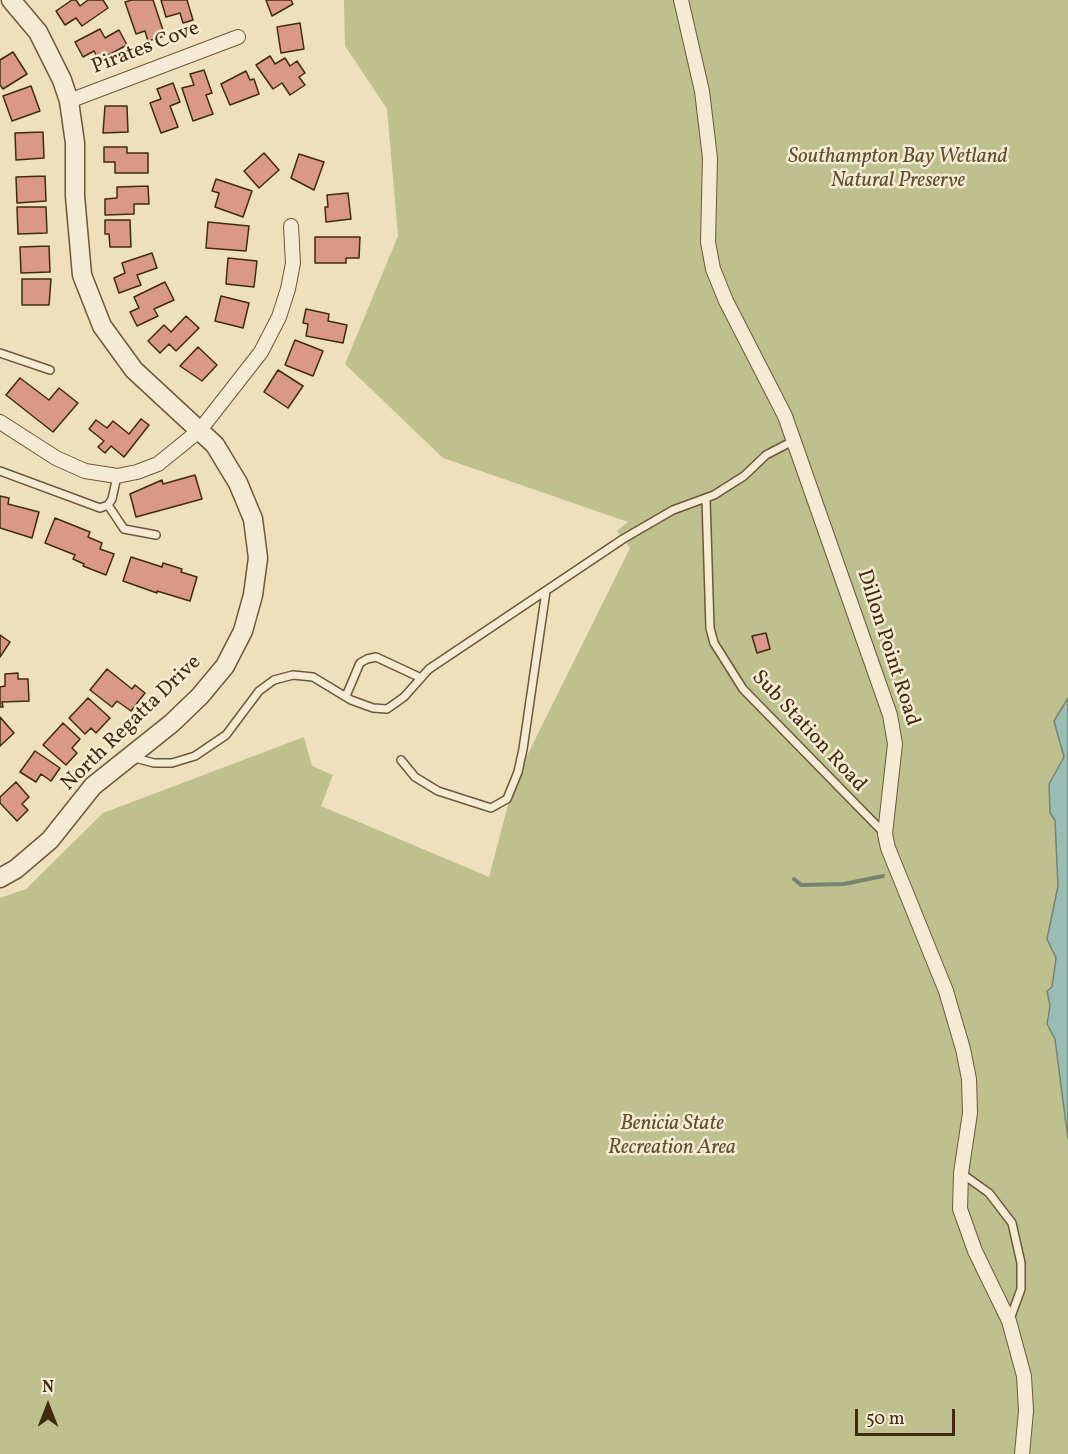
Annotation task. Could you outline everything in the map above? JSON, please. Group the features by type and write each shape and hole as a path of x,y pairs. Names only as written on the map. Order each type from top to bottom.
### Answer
{"street":[{"name":"North Regatta Drive","path":"0,878 32,856 68,819 93,786 179,716 200,696 225,666 243,632 253,595 258,558 253,519 238,483 215,445 134,370 102,326 82,275 75,196 75,143 69,101 62,80 38,32 10,0"},
{"name":"Dillon Point Road","path":"681,0 702,91 710,158 708,242 713,269 726,301 773,390 890,715 895,744 885,834 888,848 946,991 963,1050 969,1079 970,1104 961,1173 962,1219 1009,1321 1024,1376 1026,1411 1022,1454"},
{"name":"Pirates Cove","path":"69,101 237,37"},
{"path":"1,427 56,458 85,471 117,476 158,464 200,430 261,352 279,317 293,263 291,226"}],"lane":[{"path":"0,353 50,370"},
{"path":"129,756 154,763 172,762 195,756 226,735 259,691 273,680 293,675 313,677 345,696 373,708 387,709 404,697 419,677 546,591 673,510 706,499 744,476 766,455 793,441"},
{"path":"0,471 100,508 108,505 112,499 117,476"},
{"name":"Sub Station Road","path":"706,499 710,628 714,644 743,689 885,834"},
{"path":"108,505 124,529 156,535"},
{"path":"401,760 415,777 438,791 491,808 507,799 518,772 523,749 546,591"},
{"path":"345,696 360,663 367,658 376,657 419,677"},
{"path":"961,1173 989,1192 1012,1223 1021,1263 1021,1289 1009,1321"}],"green space":[{"name":"Benicia State Recreation Area","path":"344,0 1068,0 1068,698 1054,721 1064,757 1049,784 1050,813 1055,820 1058,886 1047,939 1056,958 1052,987 1047,991 1050,1006 1047,1018 1055,1039 1068,1139 1068,1454 0,1454 0,898 26,889 103,813 304,737 312,766 333,775 321,806 489,877 514,782 630,548 617,531 628,522 443,458 345,364 398,236 387,109 345,46"}],"water":[{"path":"1068,698 1068,1139 1055,1039 1047,1024 1050,1006 1047,991 1052,987 1056,958 1047,939 1058,886 1055,820 1050,813 1049,784 1064,757 1054,721"}],"building":[{"path":"72,0 76,0 80,6 88,0 103,0 108,8 82,26 76,18 65,25 56,11"},
{"path":"153,0 165,36 148,41 145,31 136,34 125,2"},
{"path":"161,0 187,0 193,20 183,23 180,13 166,17"},
{"path":"266,0 291,0 293,4 272,16"},
{"path":"300,23 304,49 281,53 277,27"},
{"path":"100,29 105,38 119,30 127,45 99,60 94,51 83,57 75,42"},
{"path":"13,52 27,74 3,89 0,85 0,60"},
{"path":"270,56 275,64 285,58 290,66 297,61 305,73 299,77 305,85 290,95 282,83 273,89 256,65"},
{"path":"204,70 212,93 206,95 213,114 193,121 182,88 194,85 190,74"},
{"path":"246,71 250,80 254,79 259,94 230,105 221,84"},
{"path":"173,83 180,102 170,106 178,127 161,133 150,103 161,99 157,89"},
{"path":"31,86 40,111 12,121 3,96"},
{"path":"105,106 127,106 128,132 103,133"},
{"path":"43,132 44,158 16,160 15,133"},
{"path":"104,147 127,147 127,153 148,153 148,173 115,173 115,162 104,162"},
{"path":"264,153 279,170 259,188 244,171"},
{"path":"299,154 324,162 314,190 291,178"},
{"path":"45,176 46,201 17,203 16,177"},
{"path":"216,179 252,191 243,217 215,207 219,193 212,191"},
{"path":"148,186 149,204 134,204 134,214 105,215 105,199 117,198 117,187"},
{"path":"348,193 351,219 326,222 327,195"},
{"path":"17,207 46,207 47,233 18,234"},
{"path":"105,220 130,220 131,247 110,247 109,234 105,234"},
{"path":"208,222 249,226 246,251 206,248"},
{"path":"315,237 360,237 359,258 346,258 346,263 315,263"},
{"path":"49,246 50,272 21,273 20,247"},
{"path":"152,253 157,268 137,275 141,285 119,293 114,278 125,273 122,263"},
{"path":"228,258 257,261 254,287 226,284"},
{"path":"22,279 51,279 49,305 22,305"},
{"path":"165,282 174,300 154,309 158,316 137,326 130,312 139,308 134,297"},
{"path":"221,296 249,303 243,328 215,321"},
{"path":"306,309 329,314 328,321 347,325 343,343 306,336 308,324 303,323"},
{"path":"186,316 199,328 176,351 169,344 160,353 148,341 164,325 171,332"},
{"path":"295,340 323,351 313,376 285,365"},
{"path":"198,347 217,365 202,381 180,366"},
{"path":"278,370 303,386 288,408 264,392"},
{"path":"20,378 49,400 59,388 78,403 53,432 6,395"},
{"path":"141,419 149,425 124,457 111,446 105,453 98,447 104,441 89,429 96,420 107,428 113,421 129,434"},
{"path":"195,475 202,499 136,517 130,494 162,480 163,484"},
{"path":"0,496 9,498 8,504 39,512 32,538 0,528"},
{"path":"55,518 90,532 88,537 102,543 100,549 114,554 106,575 83,566 84,564 73,559 75,555 45,543"},
{"path":"131,557 162,567 163,563 197,577 190,601 123,581"},
{"path":"766,633 770,649 757,653 752,636"},
{"path":"0,635 10,642 0,657"},
{"path":"107,669 132,689 135,685 145,693 131,711 117,701 112,707 90,690"},
{"path":"18,673 18,679 28,679 29,701 2,702 3,707 0,707 0,687 5,686 5,674"},
{"path":"88,698 110,718 96,733 91,728 85,734 69,718"},
{"path":"0,717 14,733 0,746"},
{"path":"63,723 80,739 72,748 77,753 66,765 43,745"},
{"path":"35,751 60,768 51,781 41,774 36,782 20,772"},
{"path":"16,782 29,797 22,804 28,810 17,821 0,803 0,797"}],"waterway":[{"path":"794,879 801,885 844,884 883,876"}],"park label":[{"name":"Southampton Bay Wetland Natural Preserve","path":"898,170"}]}
